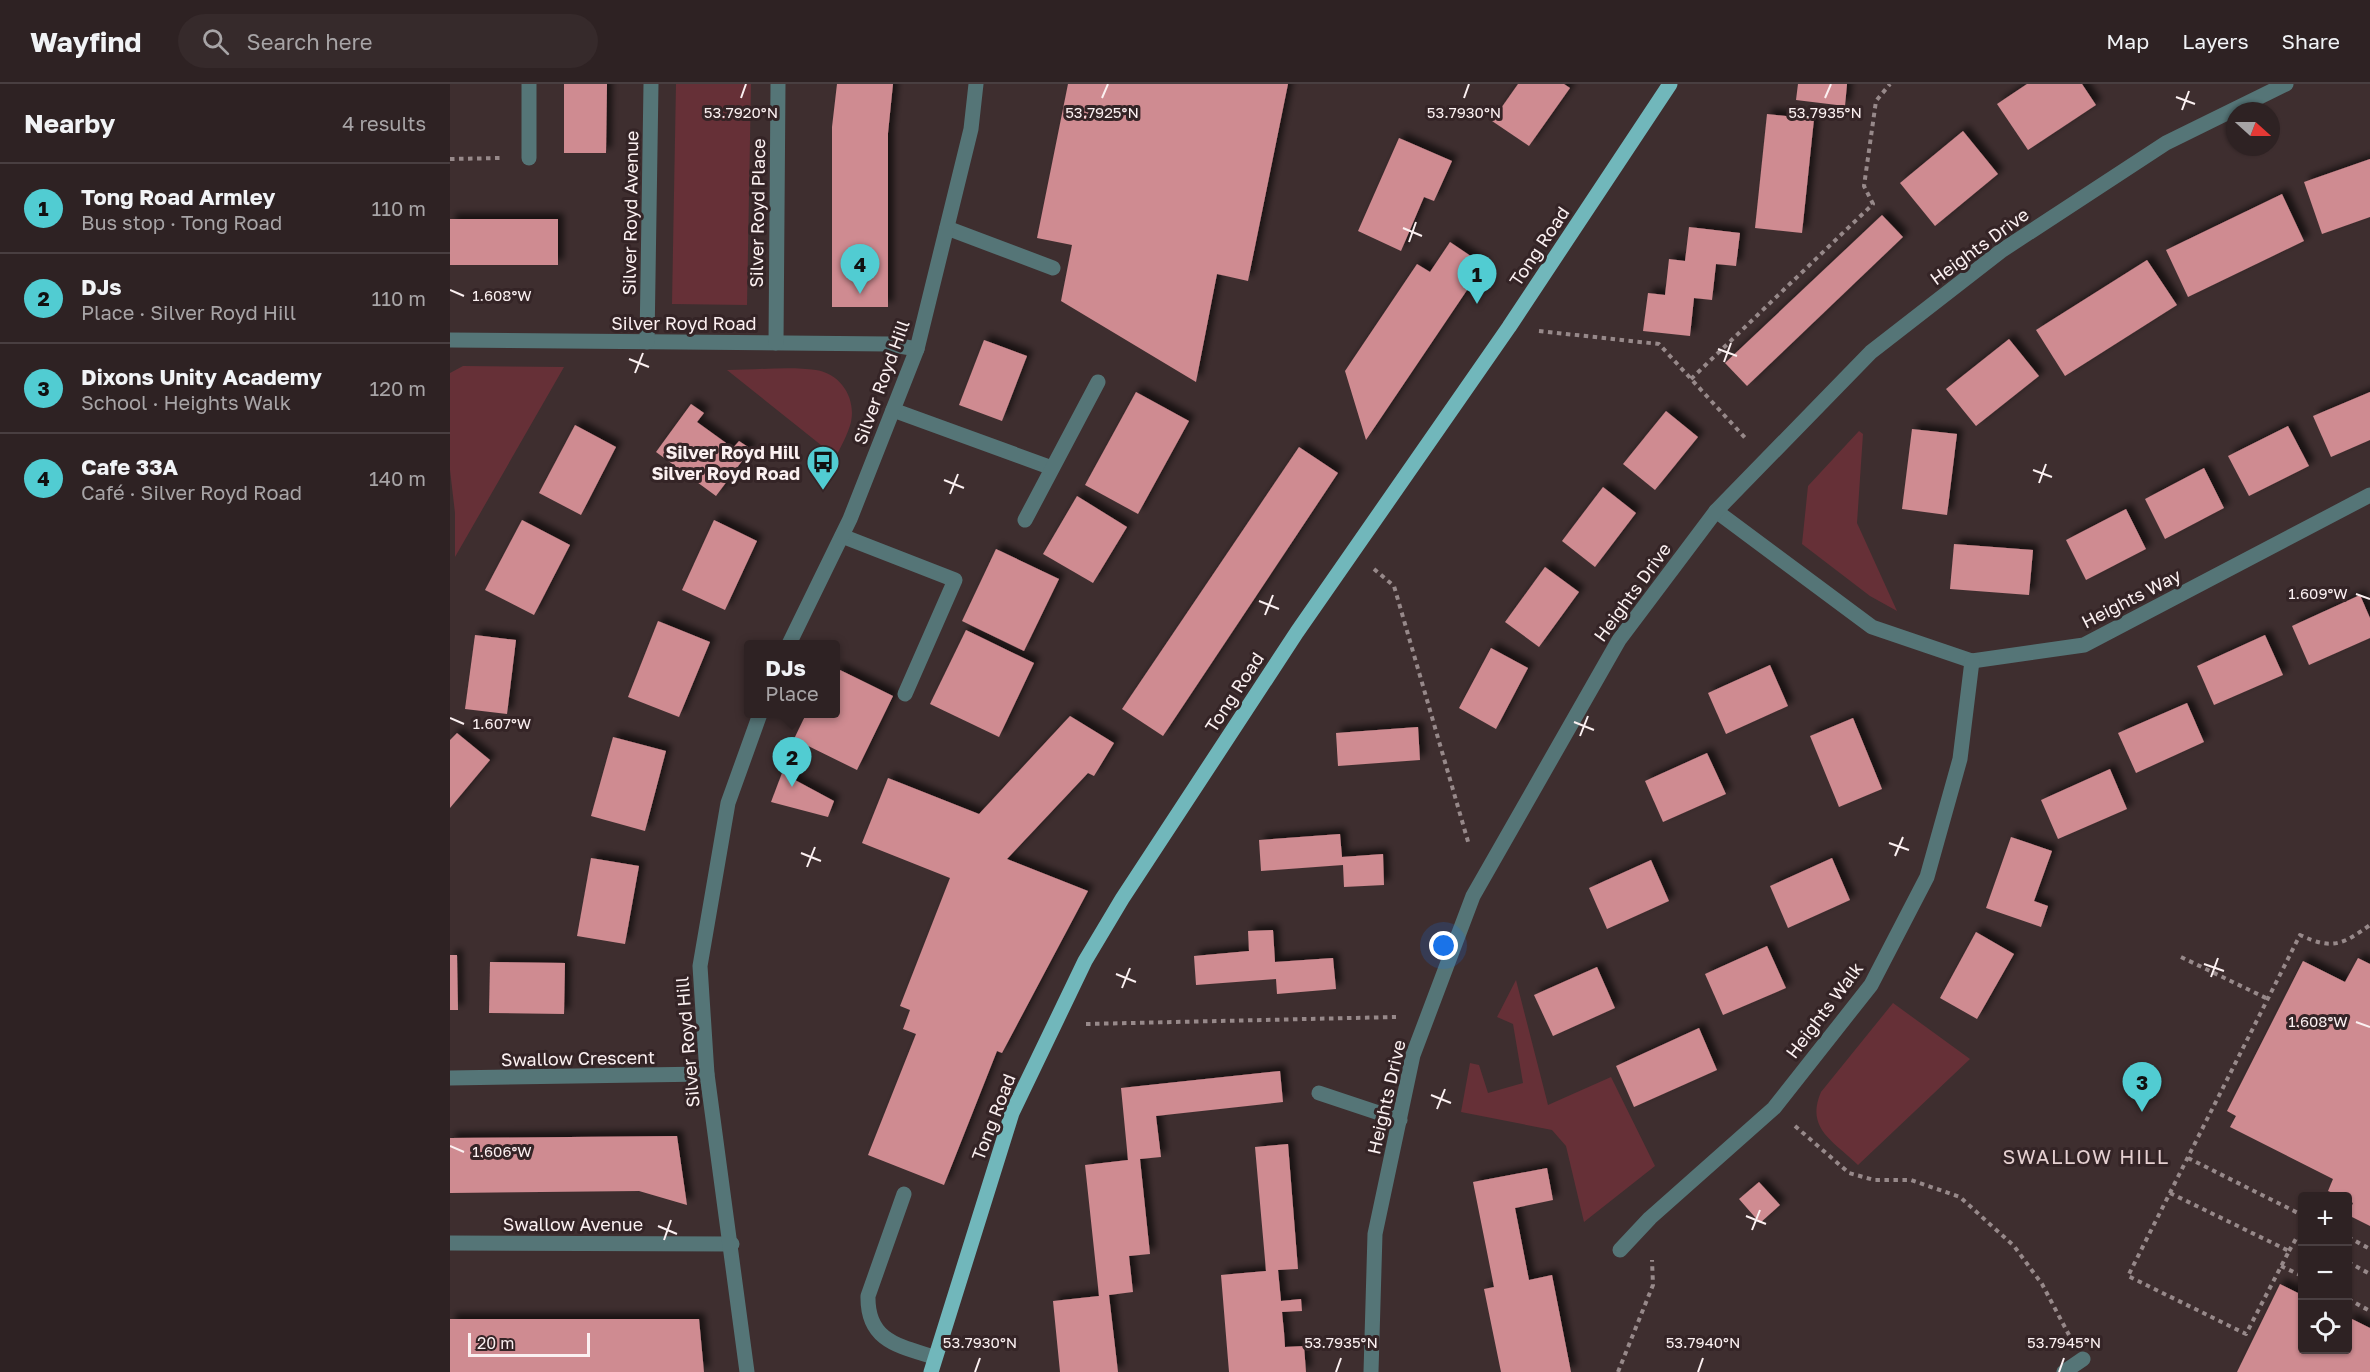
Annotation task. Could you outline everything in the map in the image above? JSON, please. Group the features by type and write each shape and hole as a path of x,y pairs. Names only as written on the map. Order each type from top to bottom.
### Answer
{"main road":[{"name":"Tong Road","path":"933,1364 1012,1113 1085,961 1122,899 1297,632 1509,327 1670,84"}],"street":[{"path":"529,84 529,158"},
{"name":"Silver Royd Avenue","path":"647,342 651,84"},
{"name":"Silver Royd Place","path":"776,343 778,84"},
{"name":"Silver Royd Hill","path":"791,640 842,536 917,349 971,129 976,84"},
{"name":"Heights Drive","path":"1371,1372 1376,1234 1413,1055 1480,884 1619,640 1716,511 1871,352 2001,251 2166,143 2286,84"},
{"path":"947,228 1053,268"},
{"name":"Silver Royd Road","path":"450,340 888,344 917,349"},
{"path":"1025,520 1098,382"},
{"path":"893,410 1052,468"},
{"name":"Heights Way","path":"1716,511 1872,627 1972,661 2085,645 2370,495"},
{"path":"842,536 955,580 905,694"},
{"name":"Heights Walk","path":"1620,1250 1650,1218 1774,1108 1871,985 1927,877 1960,759 1972,661"},
{"name":"Silver Royd Hill","path":"747,1372 732,1244 707,1074 700,966 728,803 759,718"},
{"name":"Swallow Crescent","path":"450,1078 707,1074"},
{"path":"1319,1093 1400,1120"},
{"path":"904,1194 868,1296 868,1308 877,1332 887,1340 933,1364"},
{"name":"Swallow Avenue","path":"450,1243 732,1244"},
{"path":"2064,1372 2083,1359"}],"path":[{"path":"1691,379 1873,204 1864,186 1875,100 1890,84"},
{"path":"450,159 529,158"},
{"path":"1509,327 1659,344 1766,460"},
{"path":"1353,551 1394,586 1480,884"},
{"path":"2298,1238 2246,1334 2128,1276 2300,935 2331,945 2348,941 2370,925"},
{"path":"2181,957 2268,999"},
{"path":"1054,1024 1427,1016"},
{"path":"1774,1108 1849,1173 1875,1180 1911,1180 1960,1197 2014,1246 2042,1284 2083,1359"},
{"path":"2188,1158 2298,1213"},
{"path":"2170,1193 2289,1251"},
{"path":"1618,1372 1653,1285 1650,1218"},
{"path":"2352,1239 2370,1249"},
{"path":"2352,1264 2370,1274"},
{"path":"2281,1266 2298,1274"},
{"path":"2350,1300 2370,1311"}],"shaded area":[{"path":"676,84 751,84 747,305 672,304"},
{"path":"463,366 564,367 455,557 455,513 450,470 450,373"},
{"path":"806,369 825,372 833,376 845,388 852,413 848,431 836,457 727,370"},
{"path":"1859,431 1863,434 1857,523 1897,611 1870,596 1802,544 1808,486"},
{"path":"1516,980 1548,1105 1611,1077 1655,1166 1584,1222 1566,1146 1552,1130 1461,1112 1470,1063 1479,1065 1488,1093 1523,1083 1513,1024 1497,1017"},
{"path":"1893,1003 1970,1059 1858,1165 1824,1133 1819,1125 1817,1105 1821,1092"}],"building":[{"path":"564,84 607,84 606,153 564,153"},
{"path":"837,84 893,84 888,133 888,307 832,307 832,127"},
{"path":"1068,84 1288,84 1248,281 1217,274 1196,382 1061,301 1072,245 1037,238"},
{"path":"1518,84 1564,84 1570,88 1529,146 1492,121"},
{"path":"1798,84 1847,84 1845,106 1796,100"},
{"path":"2027,84 2082,84 2096,105 2028,150 1997,104"},
{"path":"1767,114 1814,119 1802,233 1755,228"},
{"path":"1963,131 1998,174 1935,226 1900,183"},
{"path":"1399,138 1452,161 1434,201 1424,197 1401,251 1358,231"},
{"path":"2370,159 2370,217 2322,234 2304,182"},
{"path":"2282,194 2304,241 2188,297 2166,250"},
{"path":"1882,215 1903,237 1747,386 1725,363"},
{"path":"450,219 558,219 558,265 450,265"},
{"path":"1689,227 1740,233 1736,266 1716,264 1712,300 1694,298 1690,336 1643,331 1648,293 1665,295 1669,259 1685,261"},
{"path":"1450,242 1484,265 1366,440 1345,371 1417,264 1430,272"},
{"path":"2147,260 2177,305 2065,376 2036,330"},
{"path":"2009,339 2039,376 1976,426 1946,389"},
{"path":"984,340 1027,356 1002,421 959,405"},
{"path":"1136,392 1189,421 1138,514 1085,485"},
{"path":"2370,392 2370,440 2331,457 2313,416"},
{"path":"691,404 704,413 697,422 733,448 739,441 751,449 716,496 656,452"},
{"path":"1666,411 1698,437 1655,490 1623,464"},
{"path":"575,425 616,447 581,515 539,493"},
{"path":"2288,426 2309,466 2249,496 2228,456"},
{"path":"1912,429 1957,434 1947,515 1902,509"},
{"path":"1299,447 1338,473 1163,736 1122,709"},
{"path":"2204,468 2224,508 2165,539 2145,499"},
{"path":"1603,487 1636,513 1595,567 1562,541"},
{"path":"1077,496 1127,527 1093,583 1043,554"},
{"path":"2126,509 2146,549 2086,580 2066,540"},
{"path":"522,520 570,545 534,615 485,590"},
{"path":"714,520 757,541 725,610 682,590"},
{"path":"1954,544 2033,550 2029,595 1950,589"},
{"path":"996,549 1059,579 1024,651 962,621"},
{"path":"1545,567 1579,592 1539,647 1505,622"},
{"path":"2360,595 2370,618 2370,638 2309,665 2292,626"},
{"path":"658,621 710,642 679,717 628,697"},
{"path":"966,630 1034,663 999,737 930,704"},
{"path":"475,635 516,640 507,714 465,709"},
{"path":"2265,635 2283,675 2214,705 2197,666"},
{"path":"1491,648 1528,668 1496,729 1459,708"},
{"path":"1770,665 1788,706 1726,734 1708,693"},
{"path":"840,670 893,696 857,770 794,739 804,718 840,718"},
{"path":"2187,703 2204,742 2136,773 2118,733"},
{"path":"1070,716 1114,743 1094,776 1088,773 1007,859 1088,891 1002,1053 997,1051 944,1185 868,1155 916,1034 903,1029 910,1010 900,1006 950,878 862,843 888,778 979,814"},
{"path":"1853,718 1882,789 1839,807 1810,736"},
{"path":"1418,727 1420,760 1338,766 1336,733"},
{"path":"457,733 490,760 450,808 450,740"},
{"path":"613,737 666,751 645,831 591,816"},
{"path":"1707,753 1726,794 1663,822 1645,781"},
{"path":"2110,769 2127,809 2058,839 2041,800"},
{"path":"782,773 834,801 828,817 771,802"},
{"path":"1340,834 1342,857 1383,854 1384,885 1344,887 1343,865 1261,871 1259,840"},
{"path":"2011,837 2052,851 2034,901 2048,906 2041,927 1986,908"},
{"path":"591,858 639,866 625,944 577,936"},
{"path":"1832,858 1850,900 1788,928 1770,886"},
{"path":"1651,860 1669,901 1607,929 1589,888"},
{"path":"1273,930 1275,962 1333,958 1336,989 1277,994 1276,979 1196,985 1194,956 1249,951 1248,931"},
{"path":"1976,932 2014,954 1977,1019 1940,998"},
{"path":"1767,946 1786,988 1723,1015 1705,974"},
{"path":"450,955 457,955 458,1010 450,1010"},
{"path":"2358,958 2370,964 2370,1226 2352,1217 2352,1192 2328,1191 2333,1179 2230,1127 2236,1116 2227,1111 2303,961 2345,982"},
{"path":"490,962 565,963 564,1014 489,1013"},
{"path":"1597,967 1615,1008 1553,1036 1534,995"},
{"path":"1699,1028 1717,1070 1634,1107 1616,1066"},
{"path":"1280,1071 1283,1102 1156,1116 1161,1157 1140,1159 1150,1254 1129,1256 1133,1292 1109,1295 1118,1372 1060,1372 1053,1301 1099,1296 1085,1165 1128,1160 1121,1088"},
{"path":"677,1136 687,1205 639,1191 450,1193 450,1138"},
{"path":"1288,1144 1298,1269 1278,1270 1281,1301 1301,1299 1302,1311 1282,1312 1285,1347 1304,1346 1306,1372 1229,1372 1221,1275 1266,1271 1255,1147"},
{"path":"1547,1168 1553,1200 1515,1208 1529,1280 1552,1275 1571,1372 1501,1372 1484,1289 1494,1287 1473,1182"},
{"path":"1759,1182 1780,1205 1760,1223 1739,1199"},
{"path":"2280,1284 2298,1293 2298,1354 2352,1354 2352,1319 2370,1328 2370,1372 2237,1372"},
{"path":"450,1319 699,1319 704,1372 450,1372"}],"place":[{"name":"Cafe 33A","path":"860,294"},
{"name":"Tong Road Armley","path":"1477,304"},
{"name":"Silver Royd Hill Silver Royd Road","path":"823,491"},
{"name":"DJs","path":"792,787"},
{"name":"Dixons Unity Academy","path":"2142,1112"}],"district":[{"name":"SWALLOW HILL","path":"2086,1156"}]}
